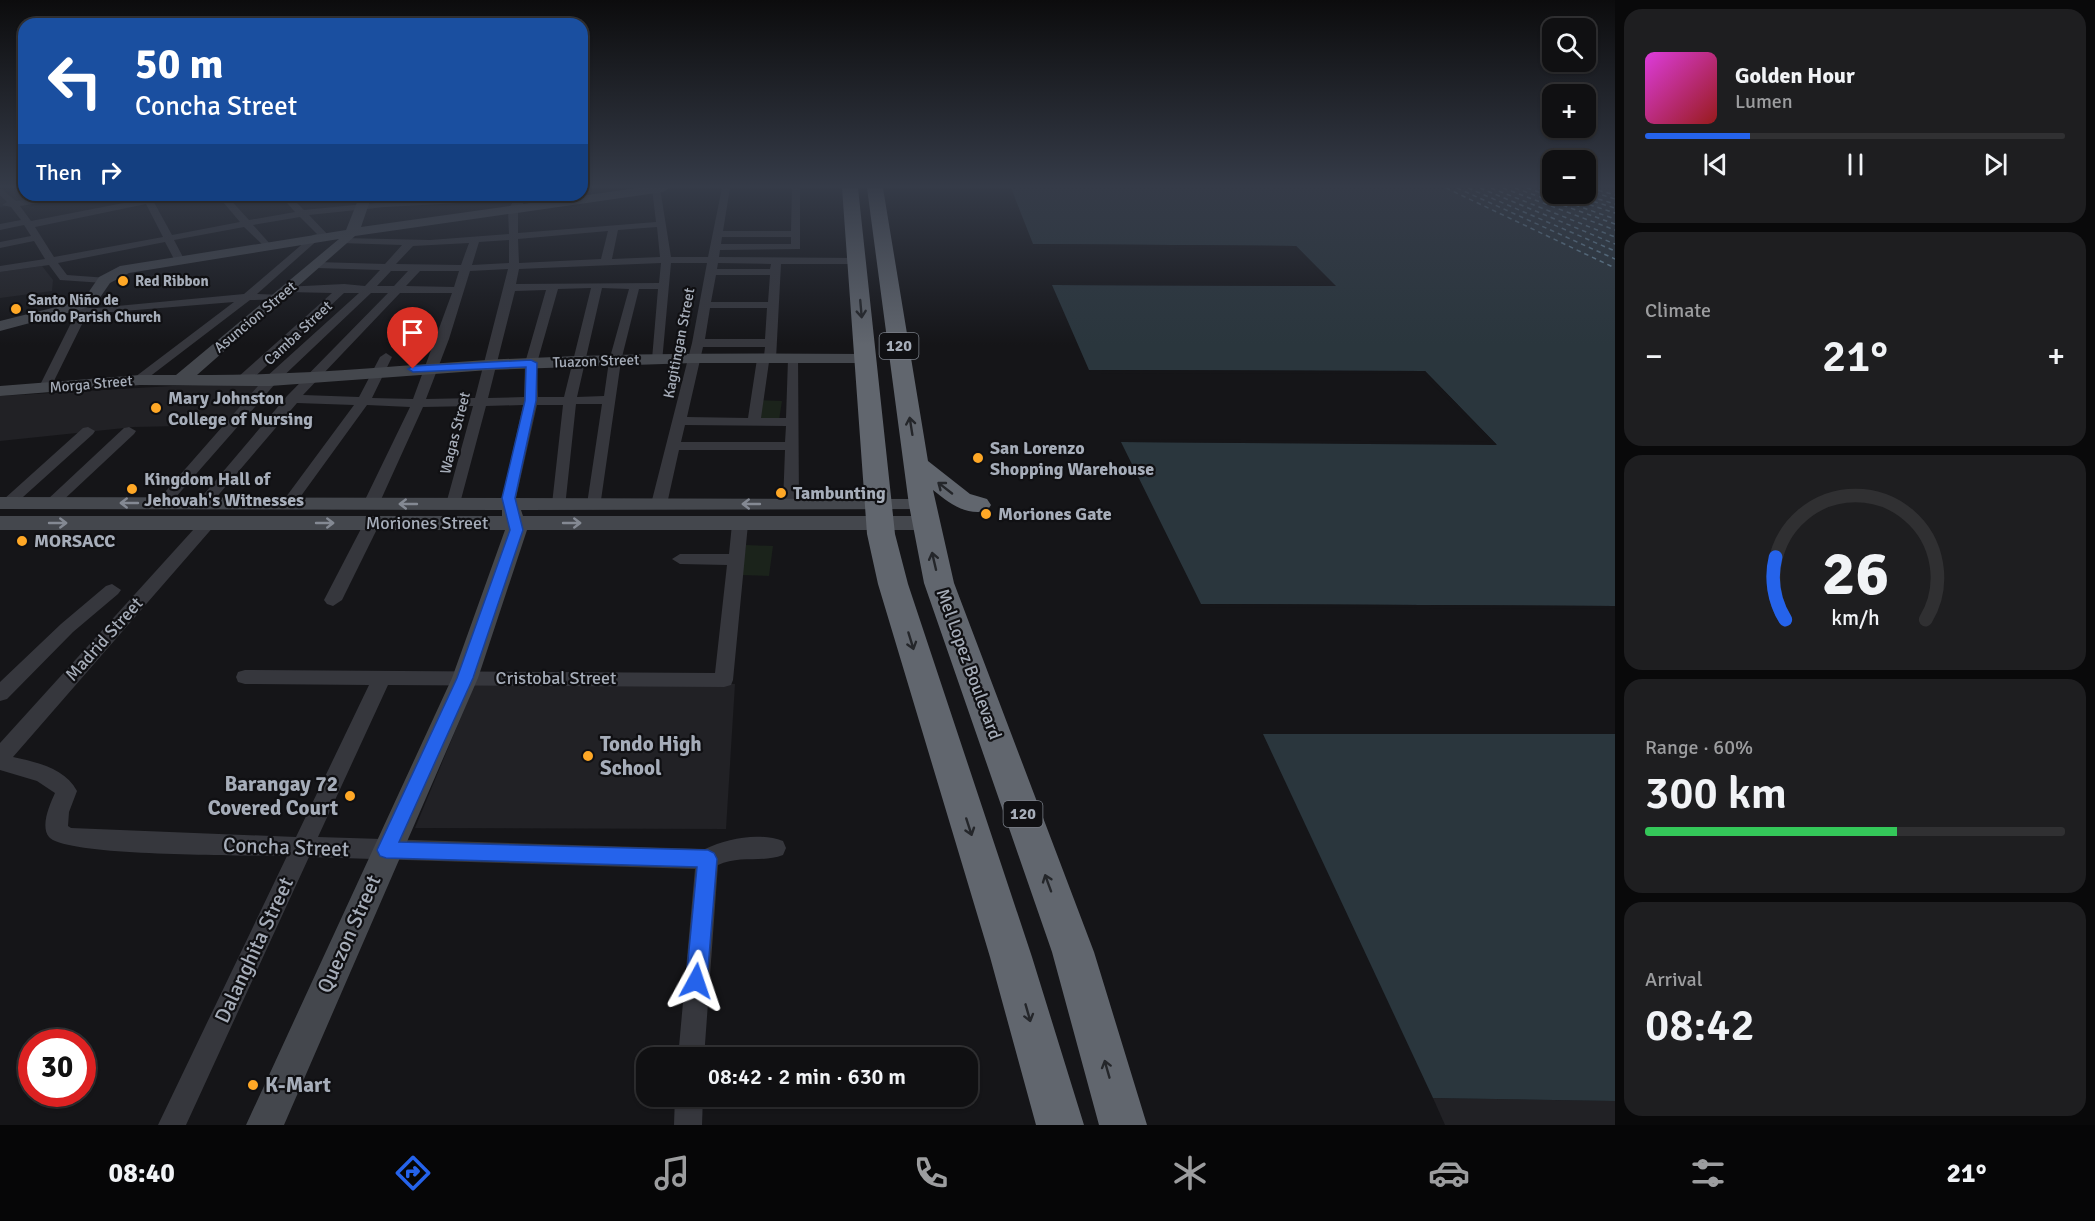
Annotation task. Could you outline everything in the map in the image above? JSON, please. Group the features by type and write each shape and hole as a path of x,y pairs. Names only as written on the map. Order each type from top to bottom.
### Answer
{"highway":[{"name":"120","path":"855,240 878,514 893,584 1011,957 1060,1125"},
{"name":"Mel Lopez Boulevard","path":"883,240 923,514 939,583 1073,952 1123,1125"},
{"path":"916,465 961,500 978,505"}],"street":[{"path":"0,245 23,240"},
{"path":"38,240 51,262 68,279 104,280"},
{"path":"0,269 51,262 163,240"},
{"path":"172,240 179,259"},
{"path":"262,240 266,245"},
{"path":"45,387 75,310 89,301 104,280 125,269 293,240"},
{"path":"140,380 248,297 315,240"},
{"name":"Asuncion Street","path":"182,379 343,240"},
{"path":"388,240 410,243 451,240"},
{"path":"333,600 418,403 467,268 475,240"},
{"name":"Wagas Street","path":"454,504 510,288 514,265 514,240"},
{"path":"606,262 611,240"},
{"path":"658,359 666,261 664,240"},
{"name":"Kagitingan Street","path":"660,504 696,351 716,240"},
{"path":"796,240 796,261"},
{"name":"Camba Street","path":"163,503 270,381 367,291 410,243"},
{"path":"715,247 796,247"},
{"path":"317,265 467,268 712,260 776,266 796,261 857,266"},
{"path":"710,272 776,266 857,266"},
{"path":"754,422 775,305 776,266"},
{"path":"243,380 363,267"},
{"name":"Madrid Street","path":"0,757 206,513 292,399 397,291 416,268"},
{"path":"510,288 597,285 664,286"},
{"path":"560,504 570,400 597,285"},
{"path":"595,504 615,361 635,285"},
{"path":"511,514 531,401 531,363 553,286"},
{"path":"2,328 75,310 283,293 341,290 459,290"},
{"path":"703,305 775,305"},
{"name":"Tuazon Street","path":"182,379 270,381 312,377 383,364 430,368 615,361 658,359 696,351 768,353 794,359 866,359"},
{"path":"791,504 794,359"},
{"path":"288,504 363,402 383,364"},
{"name":"Morga Street","path":"0,391 182,379"},
{"path":"292,399 418,403 609,400"},
{"path":"679,421 792,422"},
{"path":"4,503 88,430"},
{"path":"52,503 129,431"},
{"path":"674,446 792,446"},
{"name":"Moriones Street","path":"4,503 163,503 206,513 288,504 372,513 454,504 511,514 560,504 791,504 878,514"},
{"name":"Moriones Street","path":"0,523 206,513 372,513 511,514 740,524 878,514 923,514"},
{"name":"Quezon Street","path":"265,1125 386,850 465,678 516,530 511,514"},
{"path":"680,559 736,560 740,524"},
{"name":"Cristobal Street","path":"245,677 724,680 736,560"},
{"path":"0,694 67,628 112,590"},
{"name":"Dalanghita Street","path":"172,1125 382,678"},
{"name":"Concha Street","path":"0,762 42,774 59,783 66,791 56,823 57,831 61,835 110,841 708,859 728,849 775,848"},
{"path":"692,1047 708,859"},
{"path":"688,1125 689,1107"}],"shaded area":[{"path":"1032,240 1615,240 1615,606 1201,604 1121,442 1496,444 1425,371 1089,370 1052,285 1335,286 1296,246 1033,244"},
{"path":"42,266 53,280 52,291 0,298 0,272"},
{"name":"Mary Johnston College of Nursing","path":"267,384 227,425 134,427 0,441 0,396 172,386"},
{"path":"759,400 782,401 779,420 756,419"},
{"path":"746,545 773,546 769,576 741,575"},
{"name":"Tondo High School","path":"475,683 735,684 726,829 415,828"},
{"path":"1263,734 1615,734 1615,1101 1433,1098"},
{"path":"1433,1098 1615,1101 1615,1125 1445,1125"}],"pier":[{"path":"1033,244 1296,246 1336,286 1052,285 1051,282 1328,283 1295,249 1034,247"},
{"path":"1089,370 1425,371 1497,445 1121,442 1120,439 1490,442 1423,374 1091,373"},
{"path":"1201,604 1615,606 1615,609 1202,607"},
{"path":"1262,731 1615,731 1615,734 1263,734"}],"ferry route":[{"path":"1557,240 1615,268"},
{"path":"1574,240 1615,259"},
{"path":"1590,240 1615,251"},
{"path":"1607,240 1615,244"}],"place":[{"name":"Red Ribbon","path":"123,281"},
{"name":"Santo Niño de Tondo Parish Church","path":"16,309"},
{"name":"Mary Johnston College of Nursing","path":"156,408"},
{"name":"San Lorenzo Shopping Warehouse","path":"978,458"},
{"name":"Kingdom Hall of Jehovah's Witnesses","path":"132,489"},
{"name":"Tambunting","path":"781,493"},
{"name":"Moriones Gate","path":"986,514"},
{"name":"MORSACC","path":"22,541"},
{"name":"Tondo High School","path":"588,756"},
{"name":"Barangay 72 Covered Court","path":"350,796"},
{"name":"K-Mart","path":"253,1085"}],"route":[{"path":"413,369 531,363 531,401 508,498 516,530 465,678 386,850 635,855 708,859 696,981"}]}
